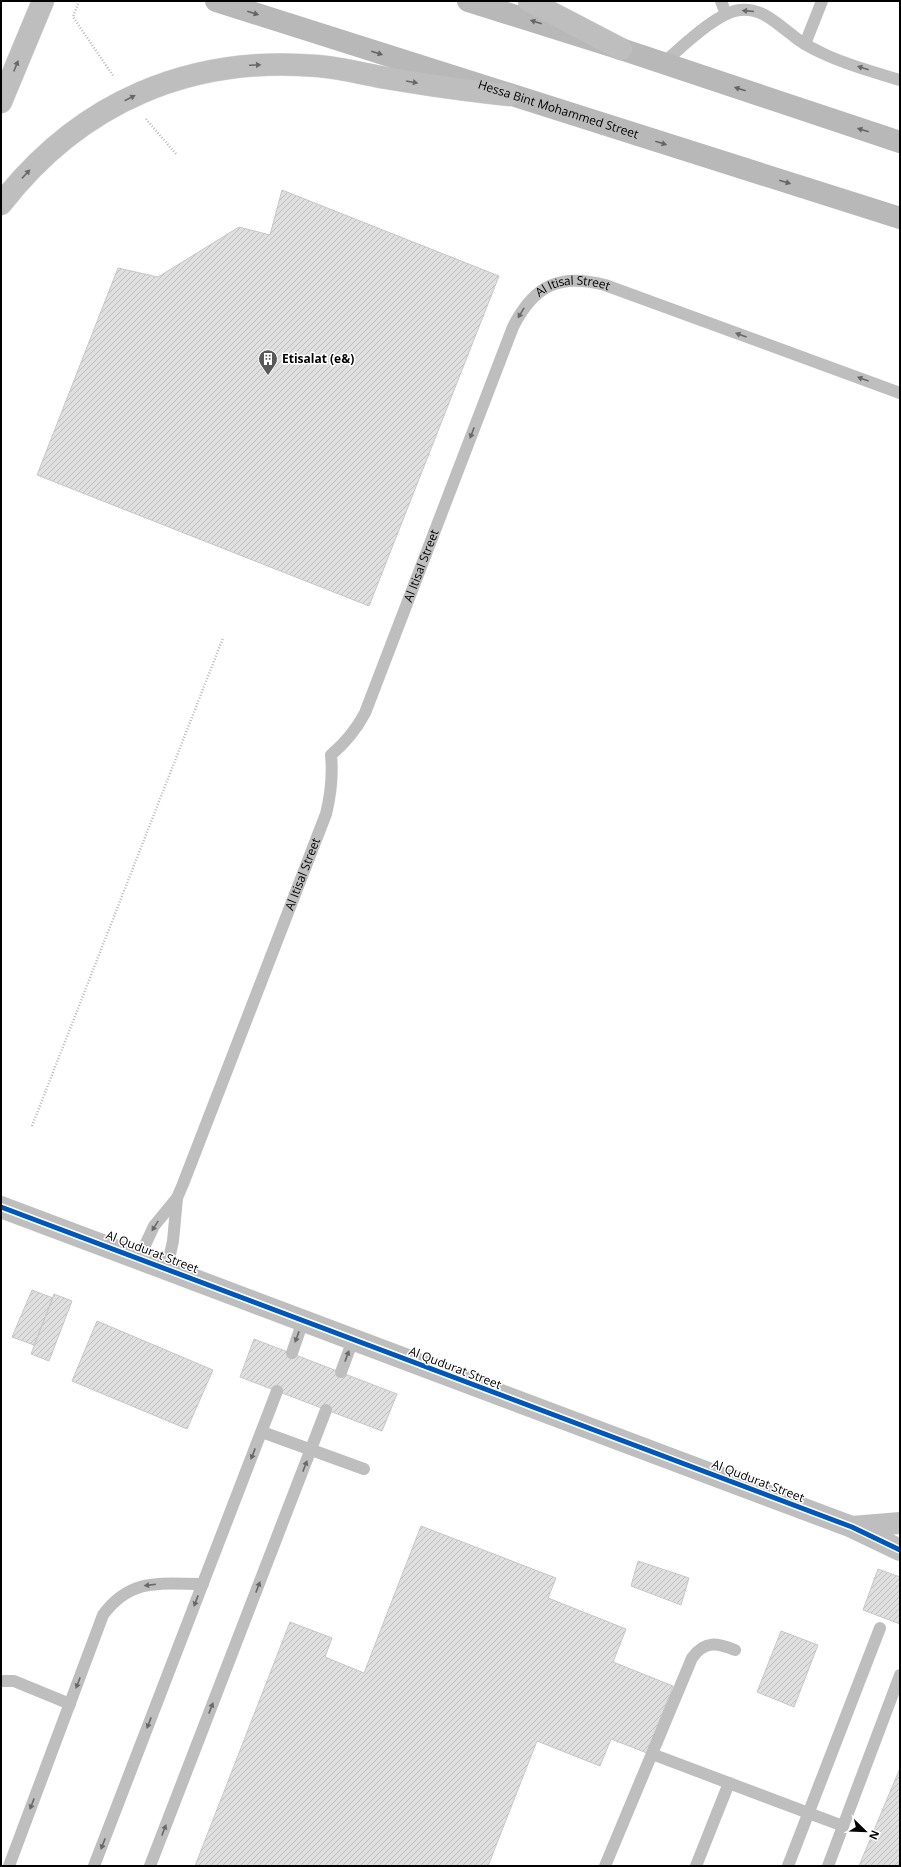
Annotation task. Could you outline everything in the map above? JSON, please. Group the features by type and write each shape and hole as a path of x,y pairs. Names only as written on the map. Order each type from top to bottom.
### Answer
{"main road":[{"name":"Hessa Bint Mohammed Street","path":"216,1 900,218"},
{"path":"468,1 621,49 900,142"}],"street":[{"path":"1,102 43,1"},
{"path":"528,1 621,49"},
{"path":"1,204 27,173 52,148 109,108 175,80 210,70 247,65 283,64 320,66 458,90 509,95"},
{"name":"Al Qudurat Street","path":"1,1207 167,1268 353,1340 852,1527 900,1550"},
{"name":"Al Qudurat Street","path":"852,1527 900,1523"}],"lane":[{"path":"721,1 726,14"},
{"path":"805,44 822,1"},
{"path":"663,63 714,21 726,14 739,10 765,14 805,44 841,62 900,80"},
{"name":"Al Itisal Street","path":"167,1268 173,1241 177,1198 326,814 332,792 333,774 331,756 353,733 365,713 513,327 522,310 534,296 550,286 568,280 586,280 605,285 900,393"},
{"name":"Al Itisal Street","path":"139,1258 154,1226 177,1198"},
{"path":"292,1353 303,1321"},
{"path":"341,1372 353,1340"},
{"path":"94,1866 277,1392"},
{"path":"150,1866 326,1410"},
{"path":"262,1432 364,1469"},
{"path":"9,1866 103,1615 112,1603 124,1593 138,1587 153,1584 203,1584"},
{"path":"788,1866 880,1628"},
{"path":"604,1866 692,1658 704,1647 712,1644 720,1644 735,1650"},
{"path":"828,1866 900,1676"},
{"path":"1,1681 14,1681 70,1704"},
{"path":"652,1754 843,1826"},
{"path":"696,1866 729,1784"}],"path":[{"path":"79,1 73,17 129,99 176,154"},
{"path":"32,1126 224,638"}],"building":[{"name":"Etisalat (e&)","path":"282,190 499,276 369,606 37,475 118,268 158,277 239,227 270,235"},
{"path":"32,1290 53,1298 34,1345 12,1337"},
{"path":"54,1294 72,1301 49,1361 31,1354"},
{"path":"97,1321 213,1370 187,1429 72,1381"},
{"path":"254,1339 397,1394 382,1431 240,1377"},
{"path":"421,1526 556,1578 548,1598 626,1629 613,1662 673,1686 647,1753 611,1739 600,1766 537,1741 488,1866 195,1866 290,1622 332,1638 325,1657 364,1673"},
{"path":"638,1561 689,1578 681,1605 631,1586"},
{"path":"878,1569 900,1577 900,1624 863,1610"},
{"path":"781,1631 818,1645 794,1707 757,1692"},
{"path":"900,1768 900,1861 898,1866 859,1866"}],"cycle path":[{"path":"1,1207 852,1527 900,1550"}],"place":[{"name":"Etisalat (e&)","path":"268,376"}]}
